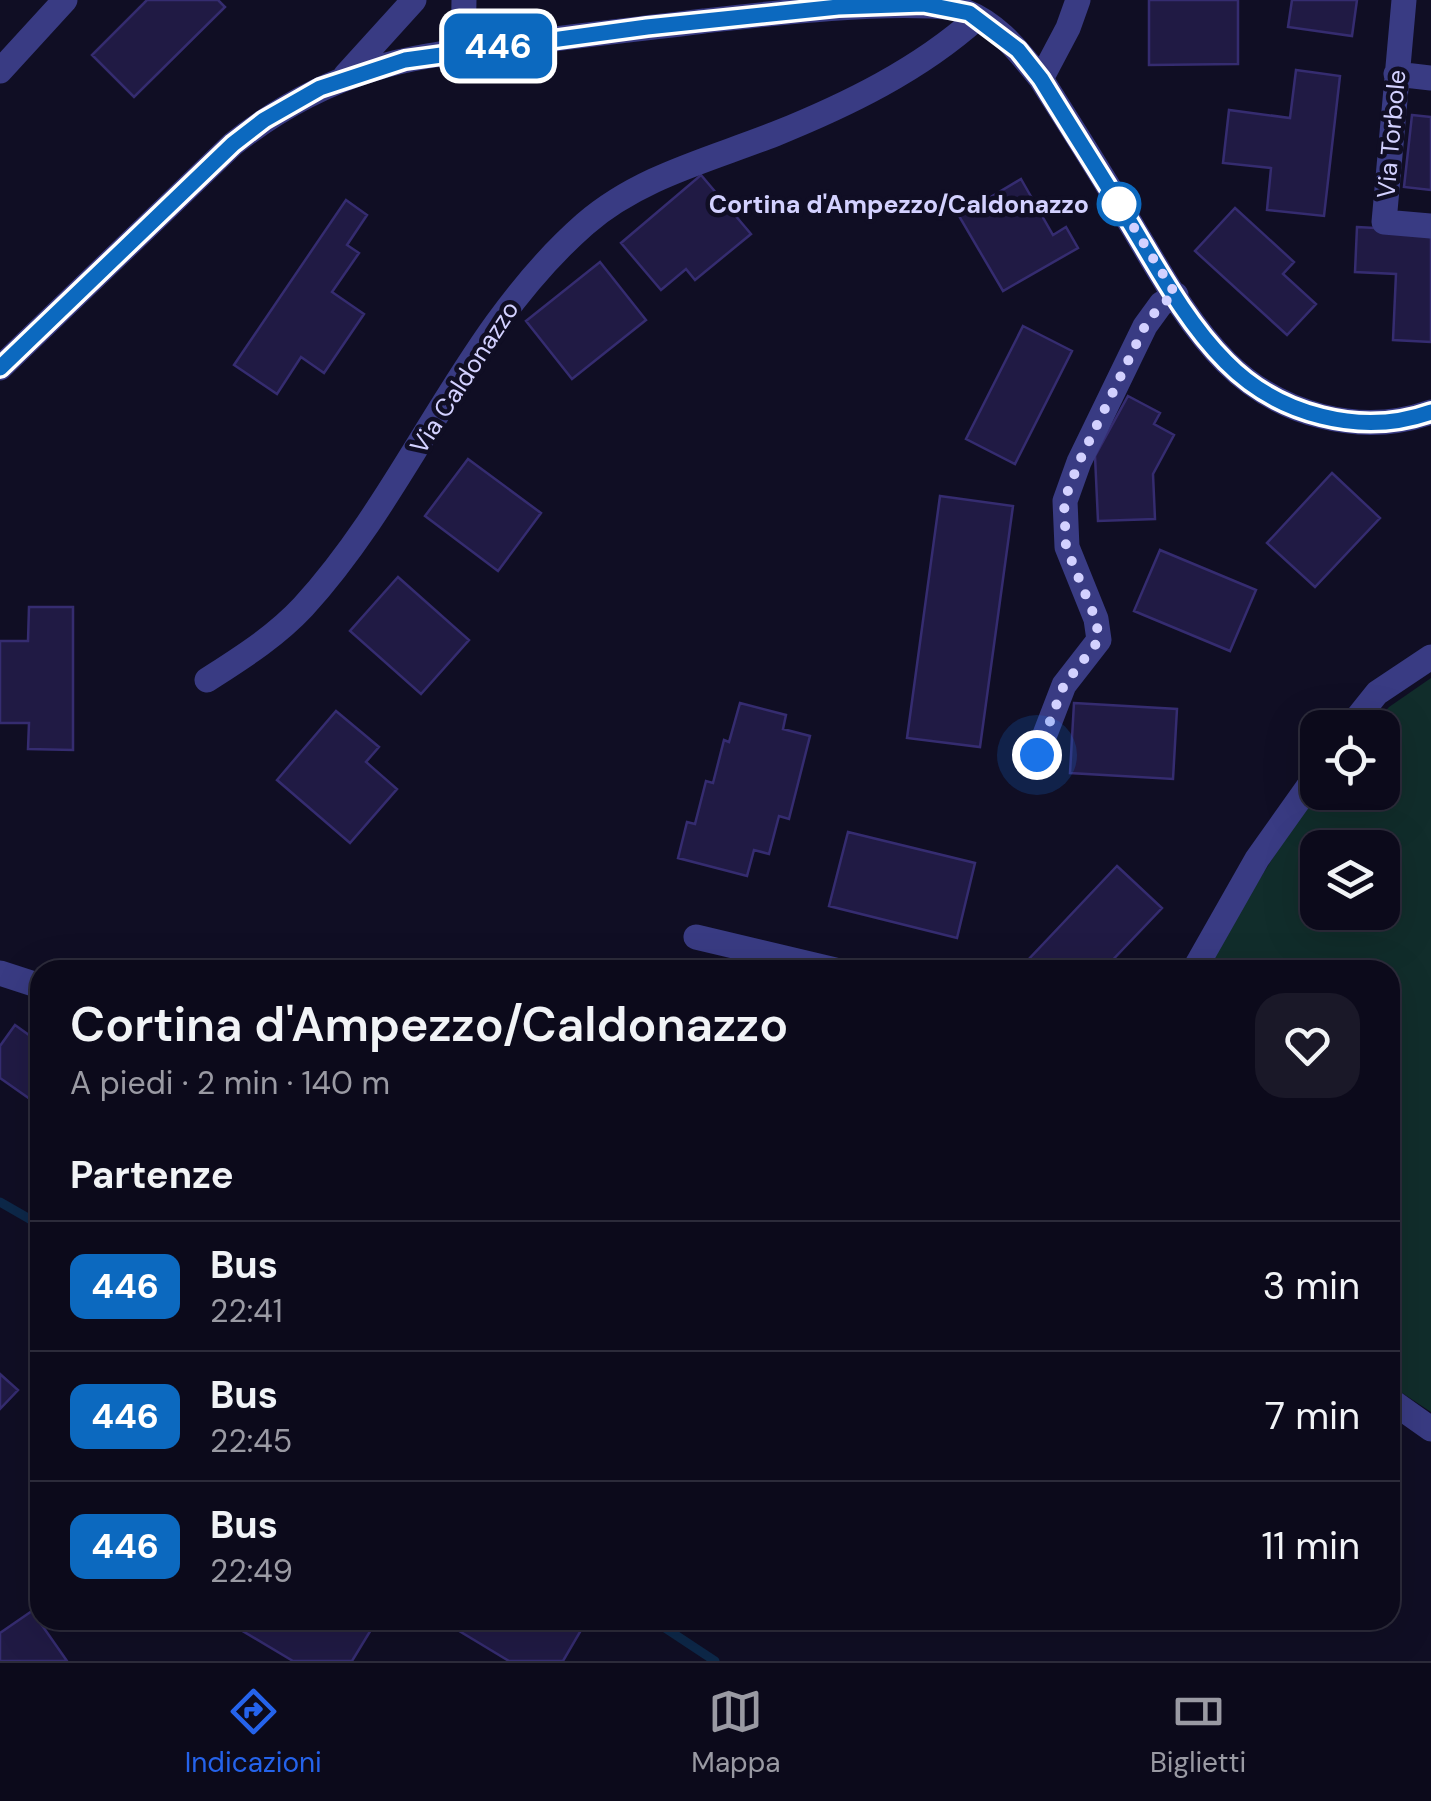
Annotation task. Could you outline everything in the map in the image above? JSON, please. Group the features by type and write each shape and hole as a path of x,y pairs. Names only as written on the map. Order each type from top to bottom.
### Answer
{"street":[{"path":"0,71 65,0"},
{"path":"342,79 414,0"},
{"path":"464,0 464,50"},
{"path":"1041,79 1078,0"},
{"name":"Via Torbole","path":"1404,0 1384,222 1431,226"},
{"path":"0,368 233,144 264,120 342,79 405,60 464,50 759,14 881,4 942,6 977,18 1018,50 1041,79 1176,295 1229,365 1269,394 1314,414 1363,424 1386,424 1431,412"},
{"name":"Via Caldonazzo","path":"207,680 259,646 305,605 386,497 503,311 586,223 652,180 778,132 892,79 948,44 977,18"},
{"path":"1396,74 1431,78"},
{"path":"1037,755 1064,685 1099,640 1096,620 1066,547 1063,518 1070,483 1145,326 1161,304 1176,295"},
{"path":"1364,710 1377,694 1431,657"},
{"path":"1200,960 1258,859 1300,799"},
{"path":"696,937 793,960"},
{"path":"0,973 30,983"},
{"path":"1400,1407 1431,1429"}],"green space":[{"path":"1431,678 1431,1412 1400,1392 1400,960 1209,960 1303,810 1400,810 1400,710 1386,710"}],"building":[{"path":"147,0 218,0 225,7 134,97 92,55"},
{"path":"1149,0 1238,0 1238,64 1149,65"},
{"path":"1292,0 1357,0 1352,36 1288,27"},
{"path":"1296,70 1340,76 1324,216 1267,210 1271,168 1223,163 1229,110 1290,118"},
{"path":"1412,115 1431,117 1431,190 1404,187"},
{"path":"701,175 751,234 695,280 686,269 661,290 621,243"},
{"path":"1021,179 1053,235 1066,227 1078,248 1003,291 959,216"},
{"path":"346,200 367,215 347,245 359,253 332,292 364,314 324,373 301,357 277,394 234,365"},
{"path":"1235,208 1294,262 1283,274 1316,304 1287,335 1195,251"},
{"path":"1357,227 1431,231 1431,342 1393,340 1396,274 1355,272"},
{"path":"600,262 646,320 572,379 526,321"},
{"path":"1023,326 1072,351 1015,464 966,439"},
{"path":"1128,396 1160,413 1154,424 1174,435 1153,474 1155,519 1098,521 1095,456"},
{"path":"468,459 541,513 498,571 425,516"},
{"path":"1332,473 1380,518 1315,587 1267,543"},
{"path":"940,496 1013,506 980,747 907,738"},
{"path":"1160,550 1256,590 1230,651 1134,611"},
{"path":"398,577 469,640 421,694 350,631"},
{"path":"29,607 73,607 73,750 28,749 29,723 0,723 0,641 28,641"},
{"path":"740,703 786,715 783,729 810,736 789,819 779,816 769,854 754,850 747,876 678,858 687,822 695,824 706,781 713,783 724,740 729,742"},
{"path":"1074,703 1177,709 1173,779 1070,773"},
{"path":"336,711 379,747 366,762 397,789 350,843 277,780"},
{"path":"848,832 975,863 957,938 829,906"},
{"path":"1117,866 1162,908 1113,960 1028,960"},
{"path":"15,1025 30,1036 30,1099 0,1078 0,1046"},
{"path":"0,1374 18,1390 0,1409"},
{"path":"30,1612 30,1630 45,1630 67,1661 0,1661 0,1633"},
{"path":"241,1630 371,1630 352,1661 293,1661"},
{"path":"458,1630 580,1632 563,1661 509,1661"}],"waterway":[{"path":"0,1202 30,1219"},
{"path":"668,1630 715,1661"}],"bus line":[{"name":"446","path":"0,368 233,144 264,120 342,79 405,60 464,50 759,14 897,3 955,8 969,13 1018,50 1041,79 1176,295 1216,351 1248,380 1296,407 1339,421 1386,424 1431,412"}],"place":[{"name":"Cortina d'Ampezzo/Caldonazzo","path":"1119,204"}],"route":[{"path":"1037,755 1064,685 1096,646 1100,633 1066,547 1064,501 1145,326 1161,304 1176,295 1113,194 1119,204"}]}
